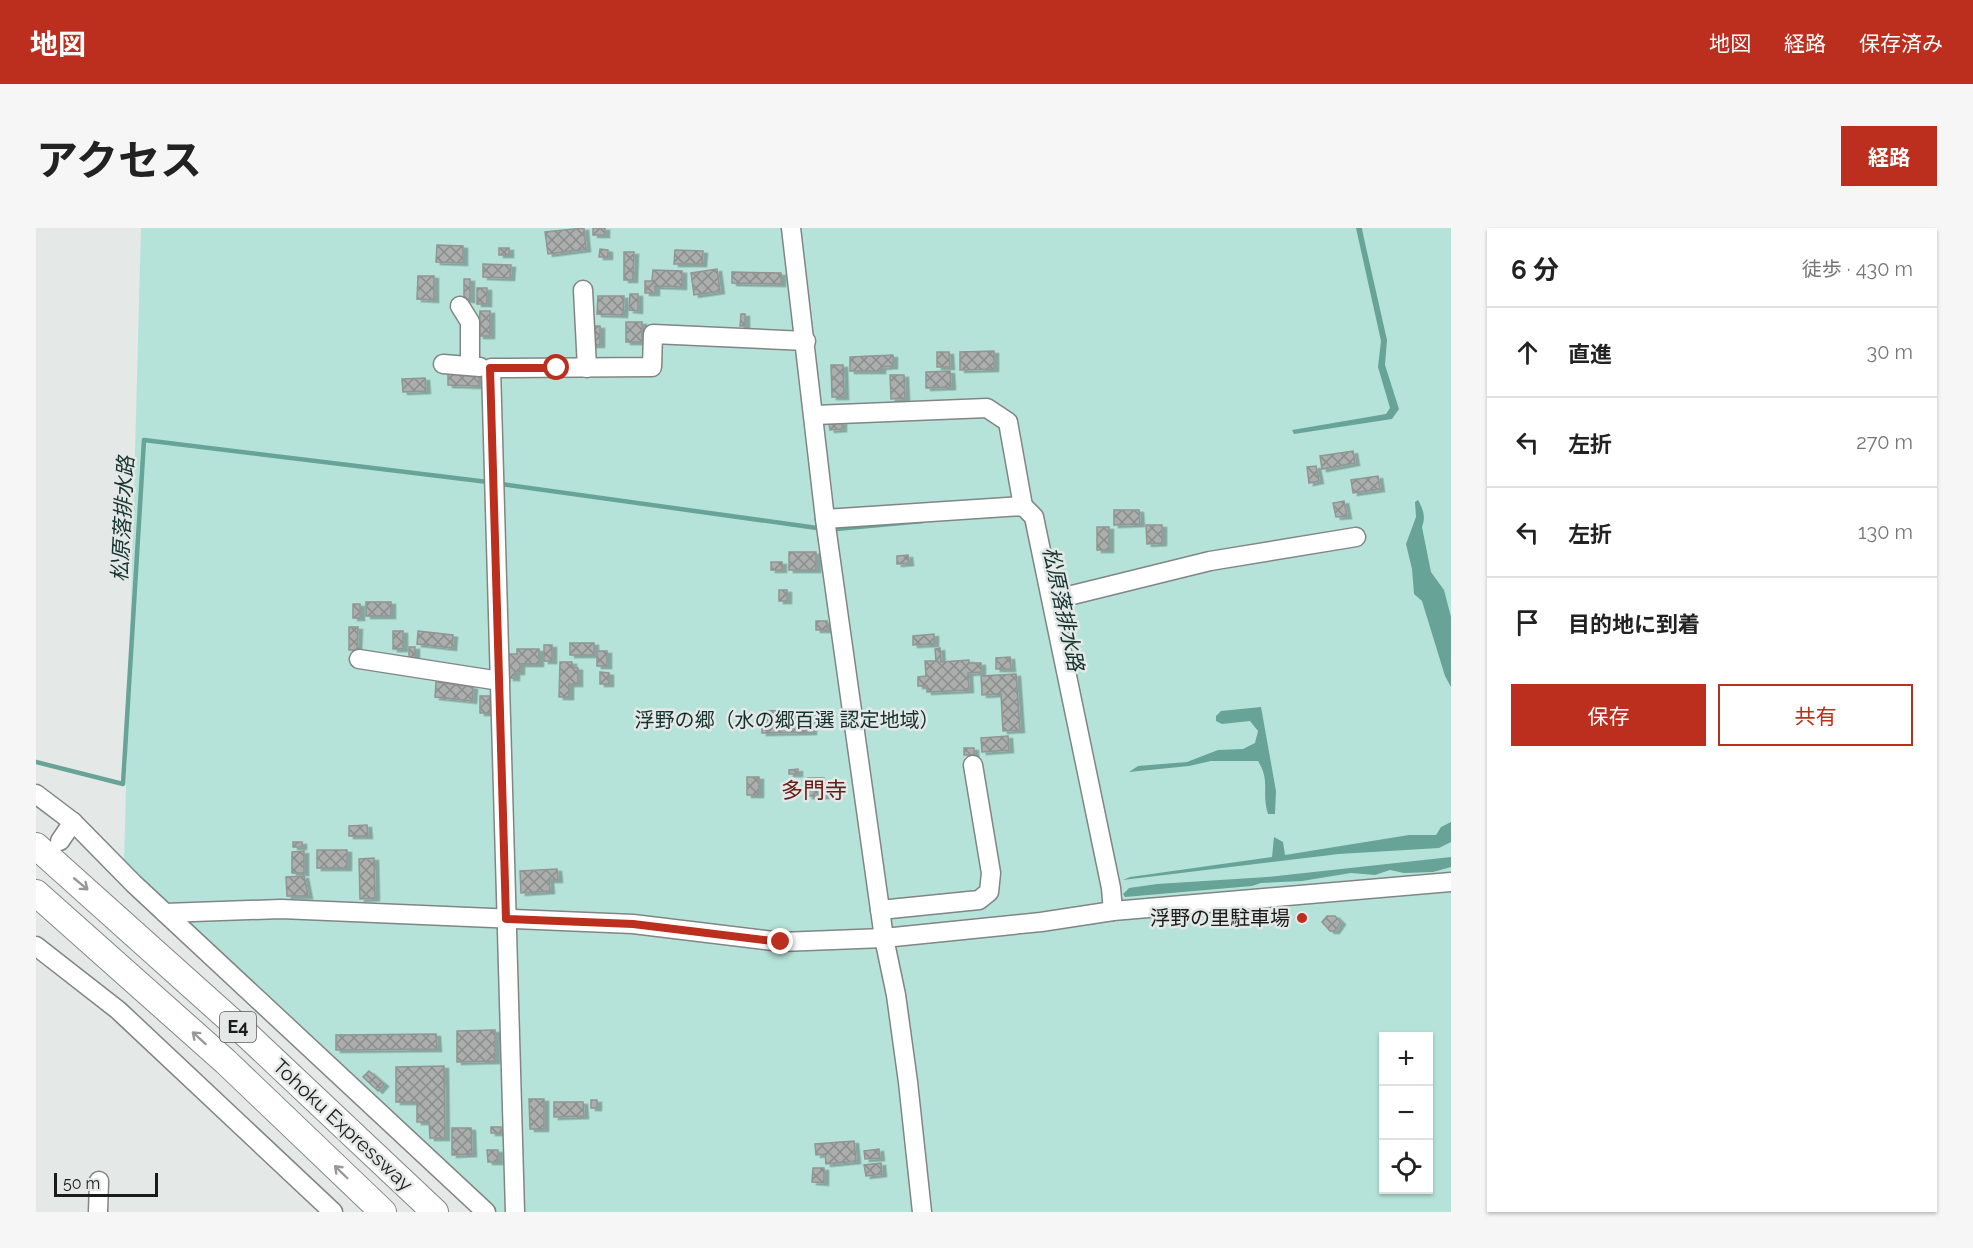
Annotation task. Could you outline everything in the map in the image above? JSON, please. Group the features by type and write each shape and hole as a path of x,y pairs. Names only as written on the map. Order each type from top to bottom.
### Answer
{"highway":[{"name":"Tohoku Expressway","path":"48,843 435,1212"},
{"name":"Tohoku Expressway","path":"36,893 226,1062 383,1212"}],"street":[{"path":"791,228 815,415 825,519 884,938 896,995 922,1212"},
{"path":"583,290 587,368"},
{"path":"460,306 470,322 470,366"},
{"path":"443,364 490,368 652,367 653,334 806,341"},
{"path":"490,368 515,1212"},
{"path":"815,415 987,408 1008,422 1023,506 1034,517 1052,600 1111,888 1113,911"},
{"path":"825,519 1023,506"},
{"path":"1052,600 1210,561 1356,537"},
{"path":"359,659 500,681"},
{"path":"880,910 979,900 989,892 991,873 973,765"},
{"path":"36,794 73,822 165,913 486,1212"},
{"path":"48,843 73,822"},
{"path":"165,913 281,909 633,924 781,942 884,938 1041,922 1113,911 1451,882"},
{"path":"36,946 118,1010 333,1212"},
{"path":"98,1212 99,1181"}],"green space":[{"name":"浮野の郷（水の郷百選 認定地域）","path":"141,228 1451,228 1451,1212 472,1212 124,862"}],"shaded area":[{"path":"1356,228 1362,228 1387,340 1385,365 1399,409 1392,419 1294,434 1292,430 1386,414 1390,408 1378,367 1381,341"},
{"path":"1418,500 1423,513 1422,527 1431,572 1444,590 1451,617 1451,687 1445,676 1422,601 1414,594 1412,569 1406,544 1416,517 1415,502"},
{"path":"1261,707 1276,791 1275,814 1268,814 1264,775 1258,761 1211,761 1189,766 1129,772 1138,766 1187,762 1218,750 1243,749 1255,743 1258,731 1250,721 1222,724 1216,721 1216,716 1221,711"},
{"path":"1451,822 1451,842 1439,848 1339,854 1123,880 1130,877 1272,857 1274,837 1283,842 1285,855 1409,835 1436,835 1441,827"},
{"path":"1451,857 1451,867 1433,872 1404,873 1390,870 1375,875 1351,873 1302,881 1261,883 1252,886 1125,897 1123,894 1129,888 1157,884 1267,877"}],"building":[{"path":"584,228 586,249 548,254 545,232"},
{"path":"593,228 605,228 605,235 593,235"},
{"path":"437,245 463,246 463,263 436,262"},
{"path":"499,248 509,248 509,255 499,255"},
{"path":"600,249 608,250 608,257 599,257"},
{"path":"675,250 703,251 702,264 674,264"},
{"path":"624,252 634,252 633,280 624,280"},
{"path":"483,264 511,265 510,278 483,277"},
{"path":"717,269 720,291 694,295 691,273"},
{"path":"653,270 682,271 682,287 655,286 655,293 645,293 645,281 652,281"},
{"path":"732,272 781,273 781,284 732,283"},
{"path":"418,276 434,276 434,300 417,299"},
{"path":"464,279 470,279 470,300 464,299"},
{"path":"477,288 487,288 487,304 477,304"},
{"path":"630,294 638,294 638,311 629,310"},
{"path":"598,296 624,296 623,315 597,314"},
{"path":"480,311 490,311 490,336 479,336"},
{"path":"741,314 745,314 745,326 740,326"},
{"path":"626,322 642,322 642,342 626,342"},
{"path":"590,326 600,326 600,345 590,345"},
{"path":"994,351 994,369 960,370 960,352"},
{"path":"937,352 949,352 950,367 937,367"},
{"path":"893,355 893,366 881,367 881,371 850,371 850,357"},
{"path":"831,365 843,365 844,397 832,397"},
{"path":"448,371 479,372 479,386 448,385"},
{"path":"950,371 951,387 926,388 926,372"},
{"path":"890,375 904,375 905,398 891,399"},
{"path":"425,378 426,391 403,392 402,379"},
{"path":"842,422 842,429 830,430 829,423"},
{"path":"1353,451 1355,463 1322,469 1320,456"},
{"path":"1316,466 1319,481 1309,483 1307,467"},
{"path":"1378,476 1380,489 1353,493 1351,480"},
{"path":"1344,501 1347,516 1336,517 1333,503"},
{"path":"1114,510 1139,510 1140,524 1114,525"},
{"path":"1146,525 1162,525 1162,543 1147,544"},
{"path":"1097,527 1109,527 1109,550 1097,550"},
{"path":"789,552 816,552 816,570 789,570"},
{"path":"908,555 909,563 897,564 897,556"},
{"path":"771,562 782,562 782,570 771,570"},
{"path":"779,590 787,590 787,601 779,601"},
{"path":"366,602 391,602 391,616 366,616"},
{"path":"353,604 360,604 360,618 353,618"},
{"path":"816,621 827,621 827,630 816,630"},
{"path":"349,627 358,627 357,650 349,650"},
{"path":"393,631 403,631 403,649 393,649"},
{"path":"418,631 453,635 452,648 417,644"},
{"path":"934,634 934,644 913,645 913,636"},
{"path":"570,643 594,643 594,655 570,655"},
{"path":"544,645 552,645 552,661 544,661"},
{"path":"409,647 415,647 415,658 409,658"},
{"path":"940,648 941,662 969,660 969,663 981,663 981,672 968,673 969,690 927,692 927,686 918,686 918,677 926,676 925,661 936,661 935,649"},
{"path":"517,649 539,649 539,664 520,664 520,672 515,672 515,678 509,678 509,654 517,654"},
{"path":"597,651 607,651 607,666 597,666"},
{"path":"1010,657 1011,669 996,669 996,658"},
{"path":"560,662 572,662 572,667 578,668 578,684 569,684 569,697 559,697"},
{"path":"600,672 609,673 609,684 600,684"},
{"path":"1016,674 1020,730 1003,731 1001,694 982,695 981,676"},
{"path":"436,682 473,687 472,701 435,697"},
{"path":"480,696 490,696 490,713 480,713"},
{"path":"812,710 812,732 762,733 762,711"},
{"path":"1008,736 1009,750 982,752 981,738"},
{"path":"964,748 974,748 974,755 964,755"},
{"path":"798,769 798,774 789,774 789,770"},
{"path":"747,777 759,777 759,795 747,795"},
{"path":"808,778 824,778 824,796 808,796"},
{"path":"367,825 368,836 349,836 349,826"},
{"path":"293,842 302,842 302,847 293,847"},
{"path":"317,850 347,850 347,868 317,868"},
{"path":"304,851 304,873 292,873 292,852"},
{"path":"374,858 375,898 360,899 359,859"},
{"path":"557,869 558,880 549,880 550,891 521,893 520,871"},
{"path":"304,876 308,896 287,896 286,877"},
{"path":"1327,916 1335,916 1341,922 1335,931 1330,931 1322,922"},
{"path":"495,1030 495,1061 457,1062 457,1031"},
{"path":"436,1034 437,1049 336,1050 336,1035"},
{"path":"444,1066 445,1138 430,1138 429,1122 417,1122 417,1102 396,1102 396,1067"},
{"path":"369,1071 384,1084 378,1091 363,1077"},
{"path":"529,1099 544,1099 544,1129 530,1129"},
{"path":"591,1100 597,1100 597,1108 591,1108"},
{"path":"554,1102 583,1102 584,1116 554,1117"},
{"path":"491,1127 501,1127 501,1133 491,1133"},
{"path":"452,1128 471,1128 472,1154 452,1155"},
{"path":"854,1141 856,1161 826,1164 825,1154 816,1155 815,1144"},
{"path":"879,1149 880,1158 865,1159 864,1151"},
{"path":"487,1150 498,1150 498,1162 488,1162"},
{"path":"881,1163 882,1174 866,1176 864,1165"},
{"path":"813,1168 824,1168 824,1183 812,1182"}],"waterway":[{"name":"松原落排水路","path":"36,762 123,784 144,440 488,482"},
{"name":"松原落排水路","path":"501,484 817,528"},
{"name":"松原落排水路","path":"836,529 923,521"}],"place":[{"name":"浮野の里駐車場","path":"1302,918"}],"district":[{"name":"多門寺","path":"814,790"}],"route":[{"path":"557,368 490,368 493,404 493,477 506,919 633,924 781,942"}]}
